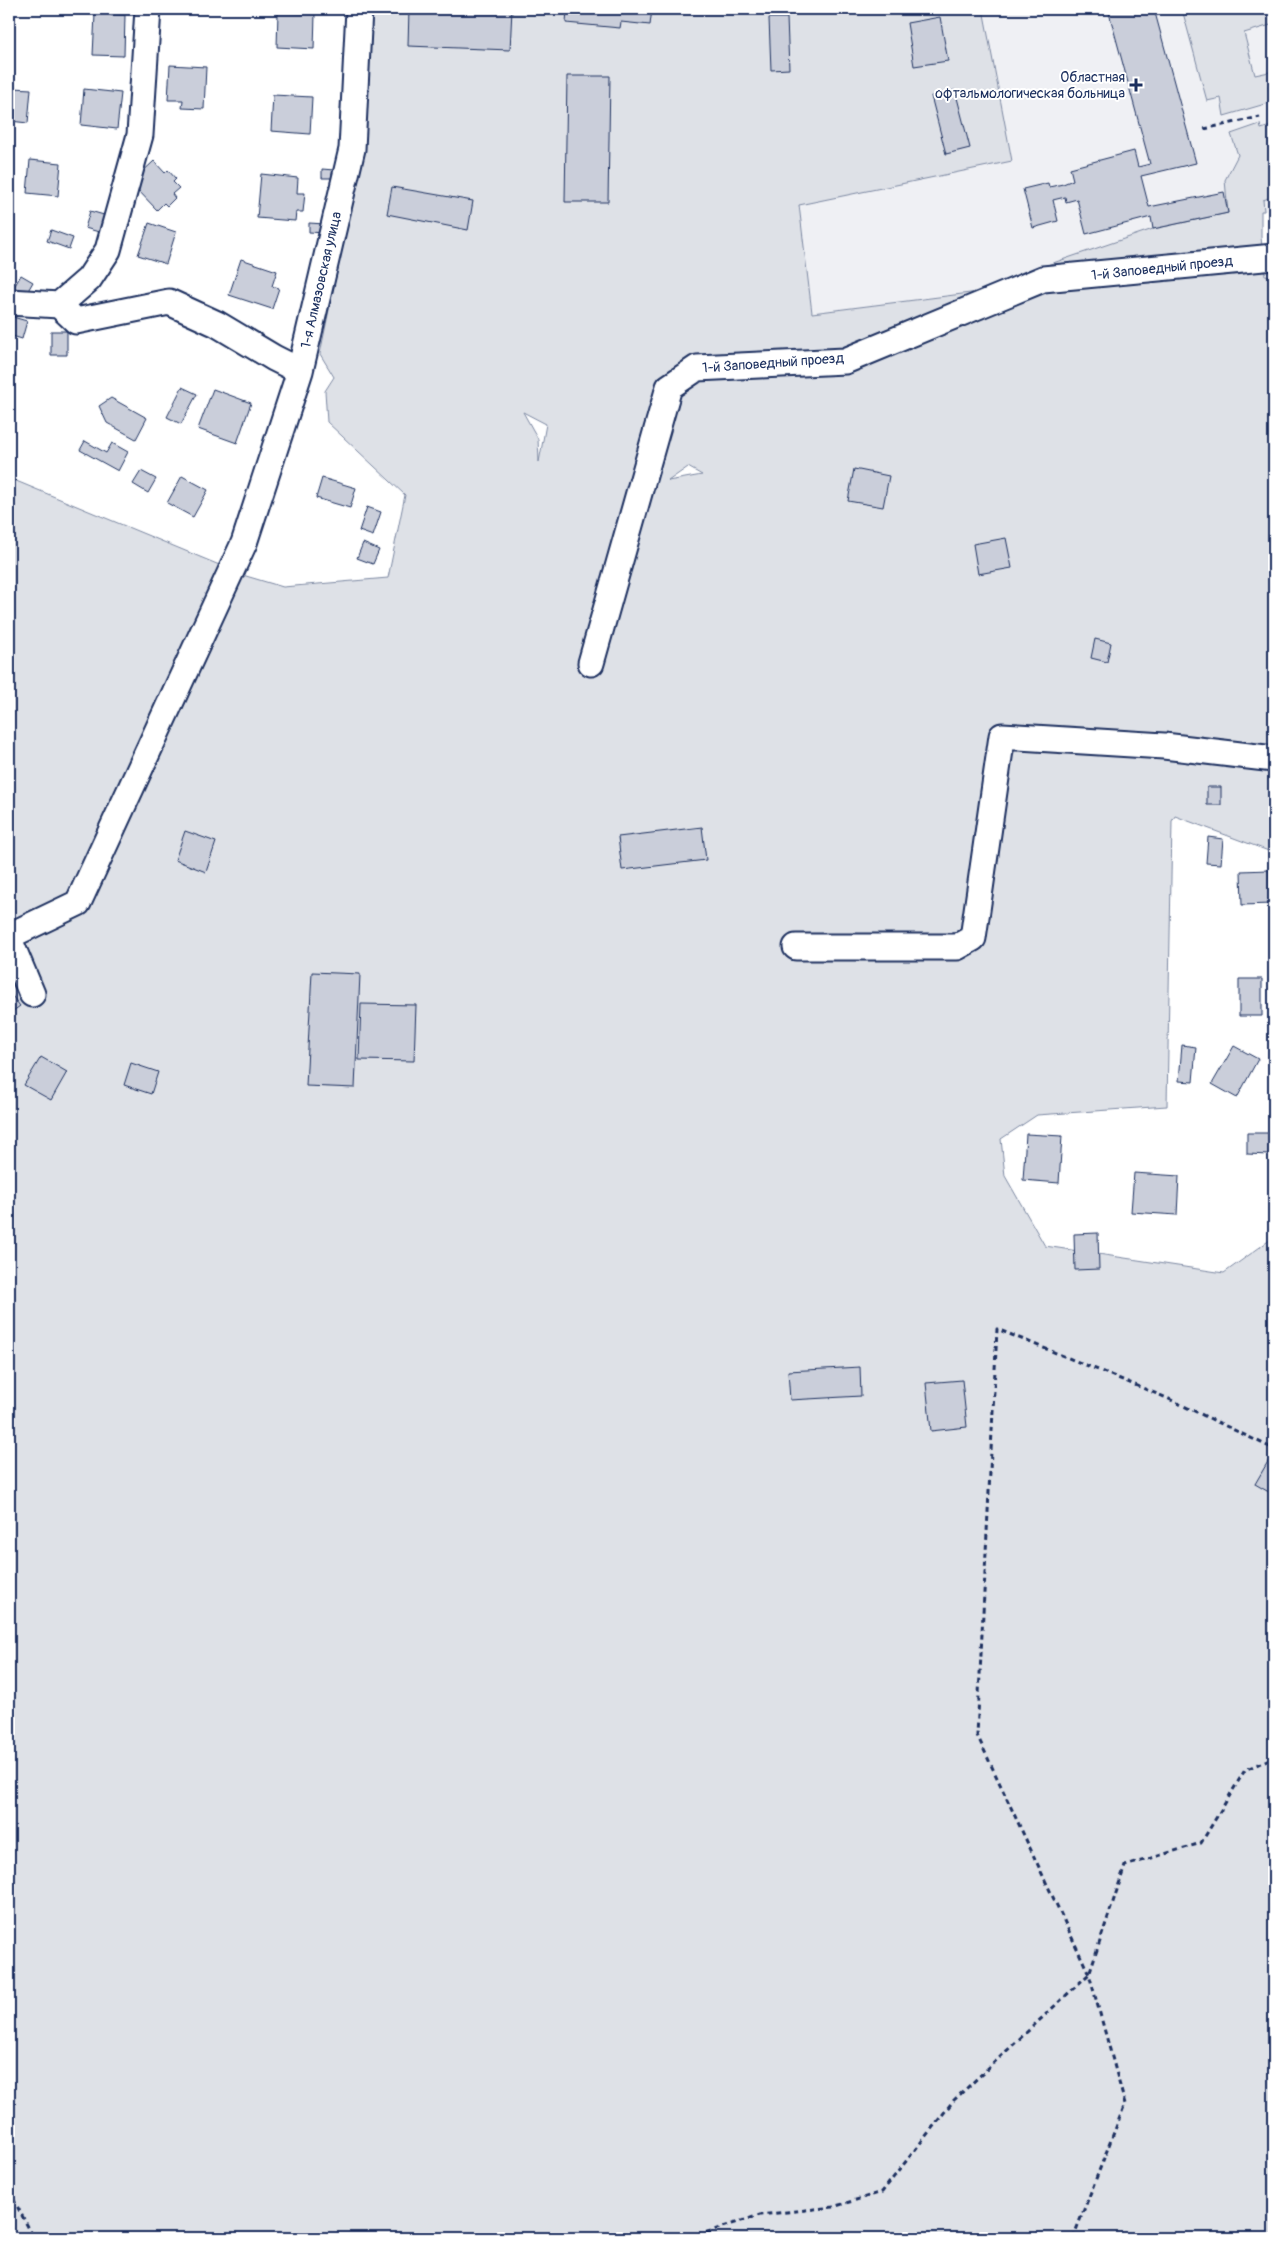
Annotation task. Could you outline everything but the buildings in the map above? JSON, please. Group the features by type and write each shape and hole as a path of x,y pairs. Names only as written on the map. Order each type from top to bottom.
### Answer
{"street":[{"path":"59,305 89,279 108,250 140,135 148,9"},
{"name":"1-я Алмазовская улица","path":"9,937 78,903 244,543 300,371 352,149 359,9"},
{"name":"1-й Заповедный проезд","path":"591,663 668,387 697,368 845,361 1043,280 1274,257"},
{"path":"9,302 59,305 76,321 168,302 217,324 300,371"},
{"path":"796,947 957,946 973,938 1002,736 1164,746 1274,759"},
{"path":"9,937 32,994"}],"path":[{"path":"1204,129 1260,117"},
{"path":"1073,2238 1125,2104 1089,1974 977,1735 997,1330 1167,1398 1274,1449"},
{"path":"689,2238 760,2215 833,2207 882,2192 954,2100 1089,1974 1125,1866 1201,1843 1245,1770 1274,1757"},
{"path":"9,2191 34,2238"}],"shaded area":[{"path":"368,9 983,9 1012,161 799,205 812,313 978,292 1050,264 1153,229 1228,213 1225,180 1238,155 1231,134 1260,124 1261,129 1274,125 1274,196 1263,200 1264,211 1261,211 1261,237 1265,275 1274,276 1274,853 1175,816 1172,821 1167,1106 1037,1115 1001,1139 1005,1176 1045,1246 1224,1273 1274,1237 1274,2238 9,2238 9,478 246,576 283,587 388,578 405,495 327,422 325,391 334,377 320,354 362,148","holes":["523,412 546,424 539,462 538,439","688,467 702,475 668,481"]},
{"name":"Областная офтальмологическая больница","path":"983,9 1274,9 1274,207 1263,212 978,292 812,313 799,205 1011,161"},
{"path":"1182,9 1274,9 1274,24 1244,33 1255,75 1274,71 1274,85 1268,86 1272,102 1224,116 1221,98 1207,101"}],"place":[{"name":"Областная офтальмологическая больница","path":"1136,85"}]}
